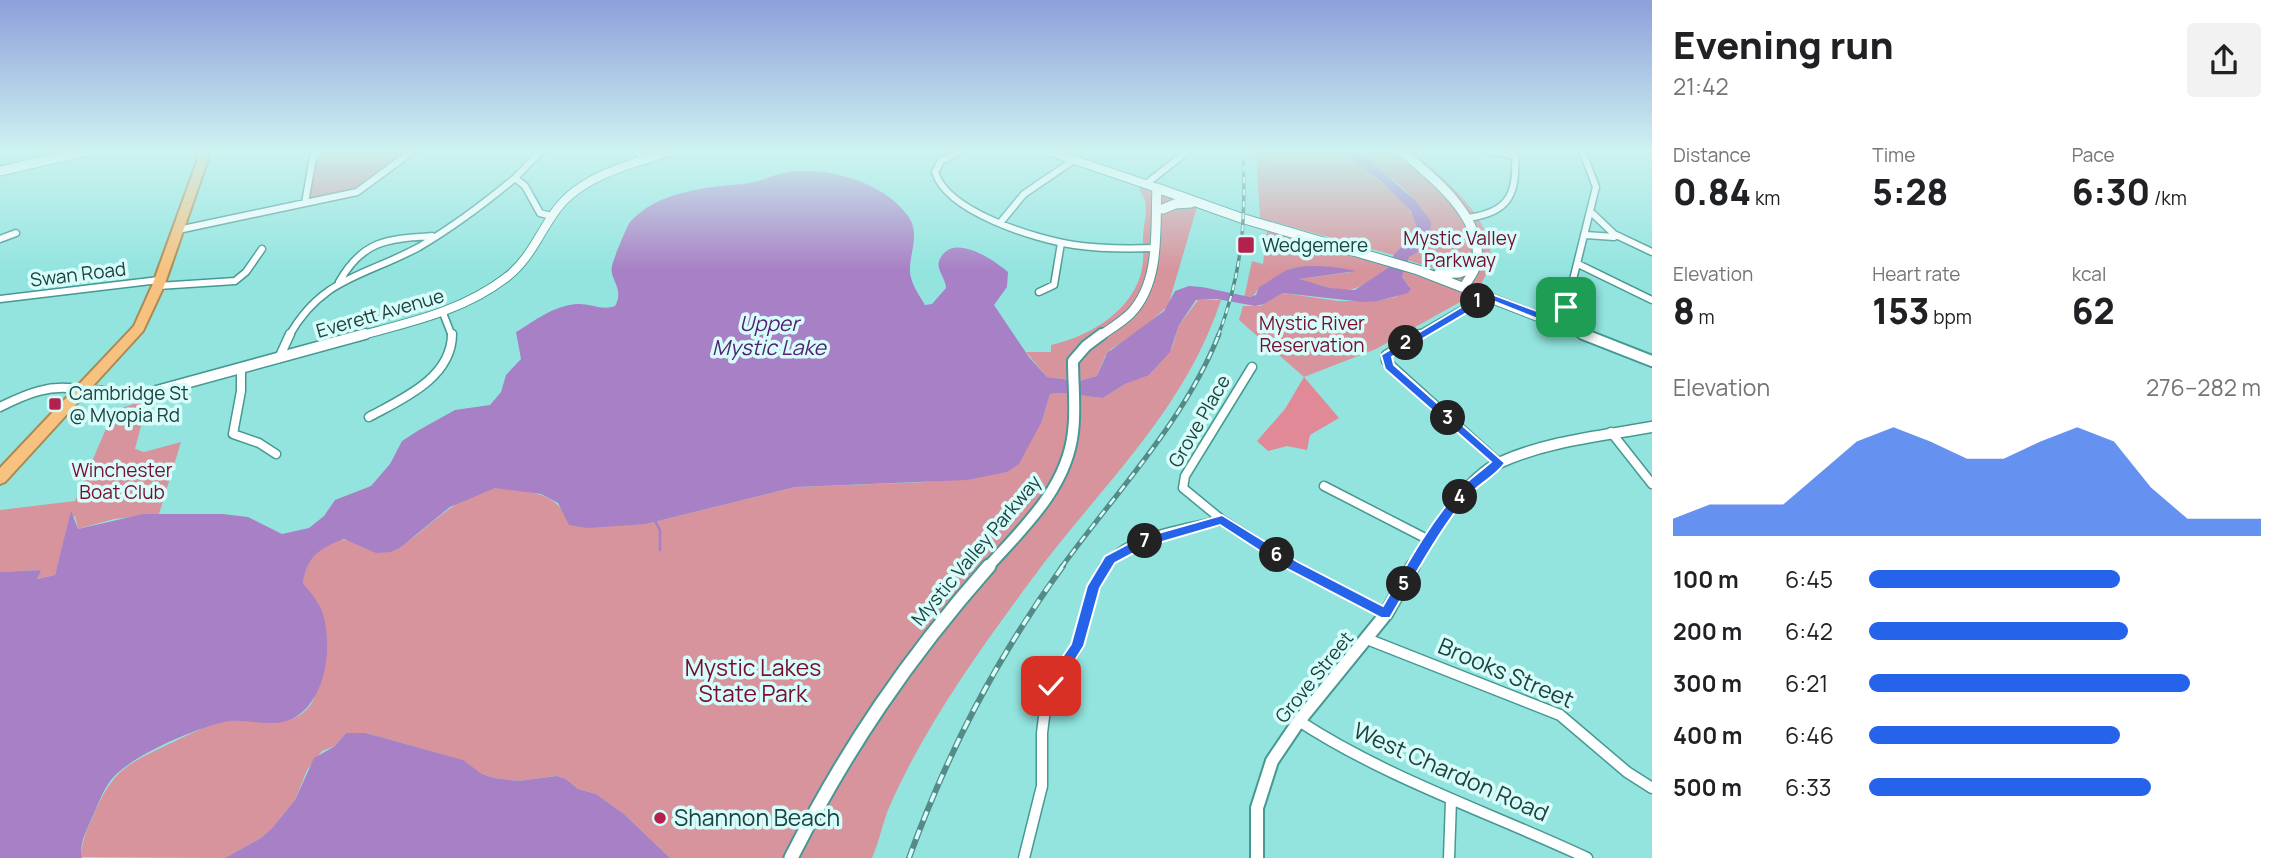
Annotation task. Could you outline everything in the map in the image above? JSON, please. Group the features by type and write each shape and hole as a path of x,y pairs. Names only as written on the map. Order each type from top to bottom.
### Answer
{"highway":[{"path":"0,478 139,328 193,190"}],"main road":[{"name":"Mystic Valley Parkway","path":"791,858 827,787 904,669 943,618 1050,495 1069,453 1073,427 1072,366 1077,354 1119,324 1140,303 1151,277 1157,223 1157,190"},
{"path":"1163,190 1202,205 1425,272 1652,361"},
{"path":"1443,190 1466,218 1478,244 1476,267 1464,287"},
{"name":"Mystic Valley Parkway","path":"1157,223 1168,192"},
{"path":"1163,209 1175,204 1202,205"},
{"path":"1425,272 1455,274 1476,267"}],"street":[{"path":"305,203 307,190"},
{"path":"178,230 360,190"},
{"path":"279,358 288,337 308,307 352,275 418,247 473,212 500,190"},
{"path":"527,190 540,214 551,216"},
{"name":"Everett Avenue","path":"82,390 142,395 443,313 510,275 538,243 551,216 567,197 577,190"},
{"path":"947,190 1000,223 1061,243 1115,249 1155,248"},
{"path":"1000,223 1010,206 1027,190"},
{"path":"1466,218 1490,214 1508,202 1514,190"},
{"path":"1562,324 1595,190"},
{"path":"1591,212 1601,224 1652,253"},
{"path":"0,239 16,233"},
{"path":"1586,235 1607,235 1625,240"},
{"path":"337,285 351,260 370,244 390,239 436,236"},
{"path":"1039,292 1054,285 1061,243"},
{"name":"Swan Road","path":"0,299 158,283 235,281 246,272 262,249"},
{"path":"1577,264 1652,300"},
{"path":"1483,294 1476,302 1393,350 1386,355 1385,361 1499,463"},
{"path":"369,417 417,388 446,362 453,341 451,328 443,313"},
{"name":"Grove Place","path":"1252,367 1223,411 1183,482 1184,490 1222,520 1294,566 1386,614"},
{"path":"241,369 242,391 233,434 258,443 276,454"},
{"path":"0,407 29,393 54,387 67,385 82,390"},
{"name":"Grove Street","path":"1257,858 1256,816 1263,784 1272,761 1299,721 1386,614 1429,540 1464,492 1499,463 1567,442 1652,426"},
{"path":"1611,432 1652,484"},
{"path":"1324,486 1429,540"},
{"path":"1024,858 1041,790 1041,724 1046,701 1051,686 1079,643 1091,594 1102,570 1114,556 1130,547 1222,520"},
{"name":"Brooks Street","path":"1367,639 1560,715 1584,733 1635,780 1652,788"},
{"name":"West Chardon Road","path":"1299,721 1322,736 1451,800 1530,831 1587,858"},
{"path":"1449,858 1451,800"}],"green space":[{"path":"310,190 353,190 308,199"},
{"path":"1139,190 1152,190 1197,207 1168,306 1137,333 1111,349 1105,356 1097,376 1079,381 1047,377 1026,352 1051,352 1051,345 1080,336 1094,328 1120,309 1137,284 1143,265 1146,212"},
{"path":"1258,190 1391,190 1412,214 1416,225 1413,236 1393,255 1260,218"},
{"name":"Mystic Valley Parkway","path":"1405,190 1455,190 1476,215 1490,247 1490,263 1479,288 1407,260 1412,253 1430,243 1428,226 1414,200"},
{"name":"Mystic Valley Parkway","path":"1267,230 1389,267 1365,284 1342,290 1299,279 1351,272 1345,269 1293,268 1261,286 1253,296 1244,298 1252,261 1263,264"},
{"name":"Mystic River Reservation","path":"1404,271 1468,294 1469,297 1376,349 1304,377 1239,320 1243,306 1260,306 1283,293 1338,301 1378,301 1395,297 1410,287 1402,277"},
{"name":"Mystic Lakes State Park","path":"1198,300 1221,300 1205,341 1185,379 1137,449 1029,583 954,690 905,774 888,810 872,858 670,858 624,814 596,794 578,789 566,779 555,776 518,781 494,778 482,774 462,760 366,733 346,733 335,746 322,751 307,770 295,800 273,827 261,838 225,858 81,857 85,836 100,801 114,778 132,763 219,723 237,720 279,722 298,716 307,709 315,695 318,672 316,613 312,598 303,583 310,561 326,545 345,540 391,552 469,496 496,488 539,494 555,503 568,522 646,524 795,487 927,482 1007,472 1042,421 1050,394 1103,398 1125,384 1151,373 1172,348 1179,325"},
{"name":"Winchester Boat Club","path":"148,400 135,449 144,452 181,442 159,514 114,519 78,529 75,516 69,522 55,575 36,579 40,570 0,572 0,510 75,501 114,410"}],"shaded area":[{"path":"1304,377 1339,418 1310,435 1307,450 1287,446 1268,451 1257,441 1285,409"}],"water":[{"name":"Upper Mystic Lake","path":"697,190 878,190 897,204 912,223 914,237 911,276 925,305 932,304 946,288 938,264 945,252 953,248 973,250 1008,272 1007,287 994,305 1029,357 1047,377 1079,381 1097,376 1107,353 1164,311 1175,291 1189,286 1250,297 1256,295 1259,287 1285,271 1317,266 1356,271 1299,279 1330,288 1355,290 1389,267 1394,254 1414,235 1416,225 1411,211 1390,190 1403,190 1415,200 1431,222 1429,245 1409,257 1402,277 1411,289 1408,293 1363,302 1283,293 1255,306 1217,299 1196,300 1179,325 1170,352 1149,375 1125,384 1103,398 1050,394 1042,421 1019,464 1007,472 967,480 795,487 646,524 587,528 569,525 558,503 541,494 495,488 450,507 391,552 376,553 344,539 336,542 311,560 303,583 323,614 327,642 327,657 319,687 304,711 284,722 224,722 180,737 132,762 111,780 105,789 81,847 82,858 0,858 0,572 41,570 37,579 55,575 71,511 78,529 143,514 223,514 248,517 282,534 309,528 324,516 335,500 371,486 390,464 402,441 455,410 490,405 501,392 506,375 521,359 516,332 544,315 568,305 582,304 605,308 615,306 618,289 612,266 623,236 630,222 654,204"},
{"path":"346,733 366,733 463,760 482,774 494,778 518,781 556,776 566,779 578,789 596,794 624,814 670,858 225,858 261,838 273,827 295,800 314,758 335,746"}],"waterway":[{"path":"655,521 660,530 660,550"}],"railway":[{"path":"1218,336 1238,267 1244,190"},
{"path":"1061,568 1148,456 1188,397 1219,334"},
{"path":"909,858 957,743 995,671 1063,566"}],"place":[{"name":"Wedgemere","path":"1246,245"},
{"name":"Cambridge St @ Myopia Rd","path":"55,404"},
{"name":"Shannon Beach","path":"660,818"}],"route":[{"path":"1051,686 1074,653 1083,631 1094,586 1110,560 1118,553 1142,542 1222,520 1294,566 1386,614 1432,534 1464,492 1499,463 1389,366 1385,361 1386,355 1432,330 1479,300 1483,294 1562,324 1566,307"}]}
